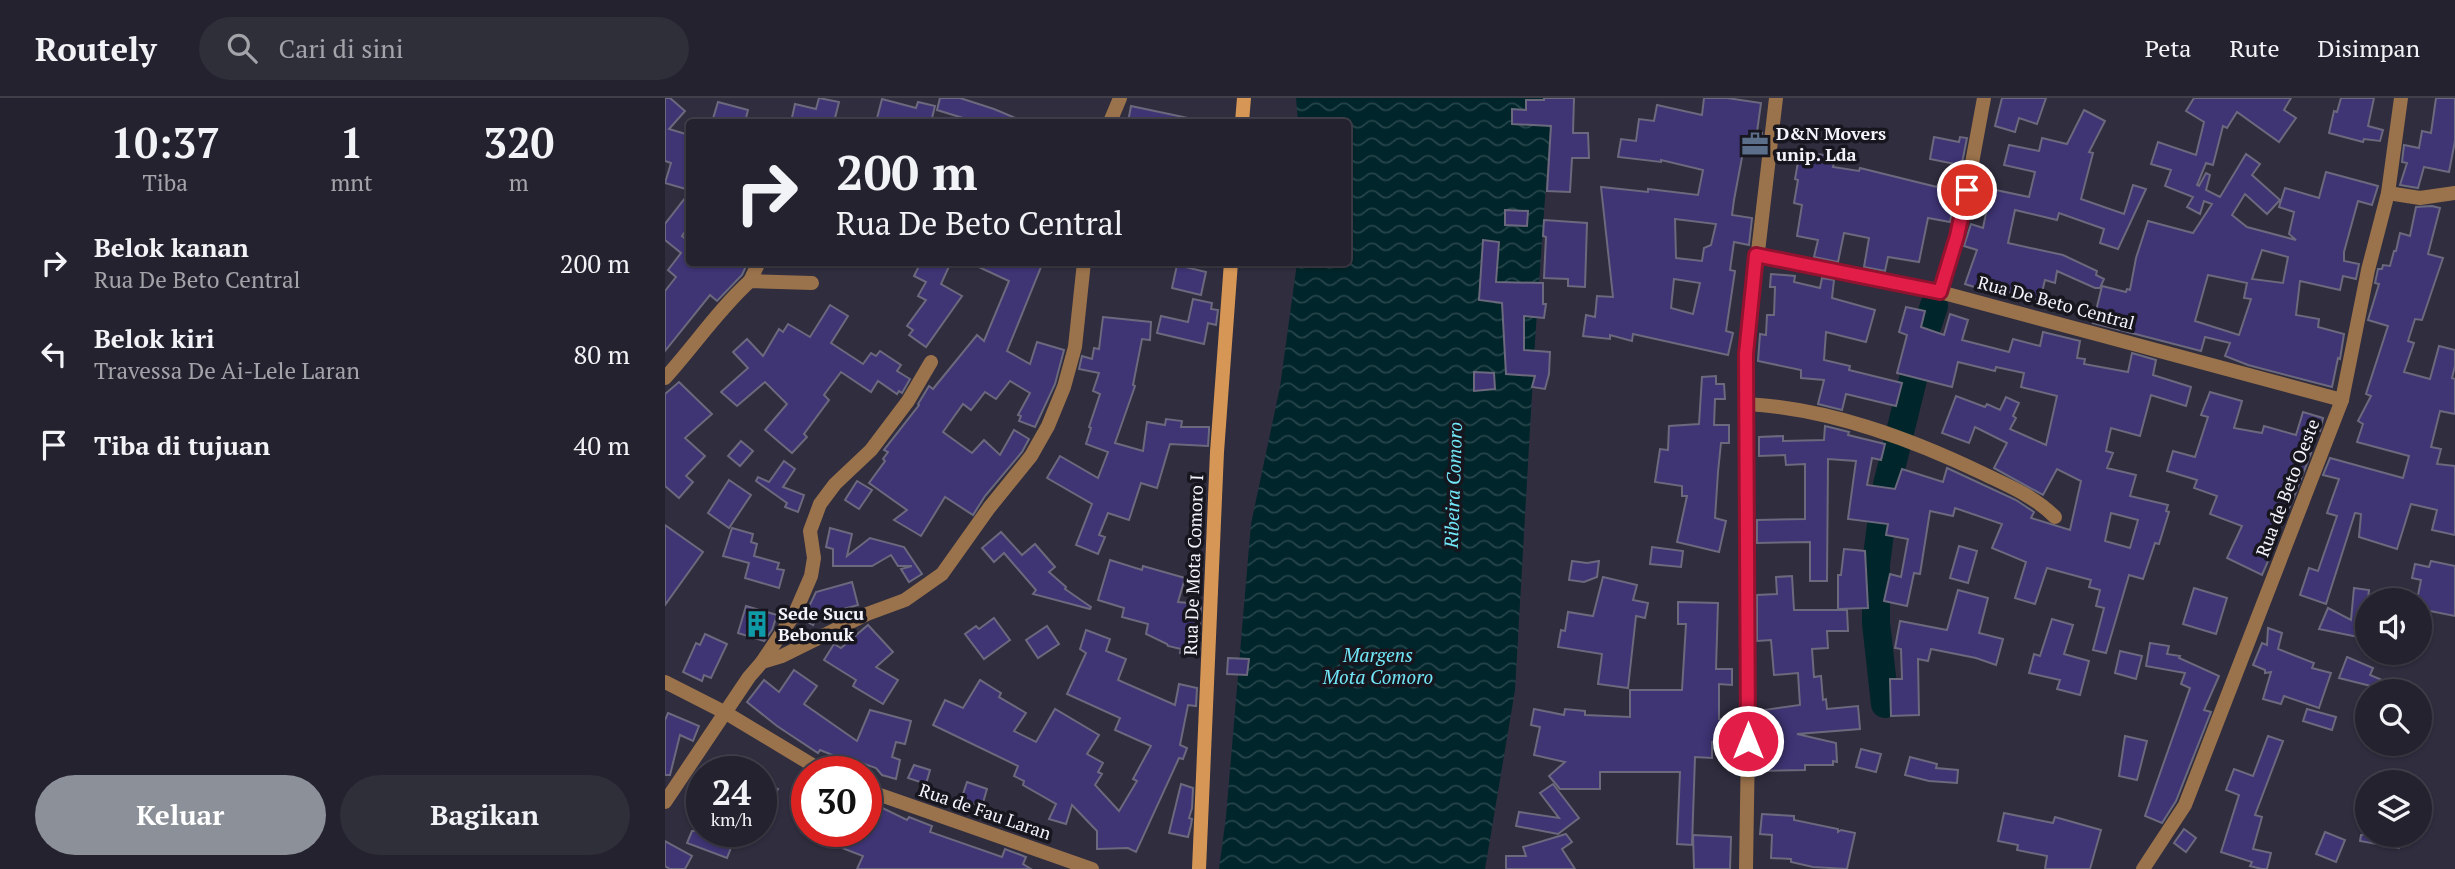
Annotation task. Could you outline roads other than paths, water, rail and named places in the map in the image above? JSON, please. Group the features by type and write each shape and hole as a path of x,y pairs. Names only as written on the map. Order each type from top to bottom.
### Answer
{"street":[{"path":"1111,119 1120,98"},
{"path":"1242,119 1244,98"},
{"path":"1746,869 1746,354 1776,98"},
{"path":"1940,292 1957,236 1984,98"},
{"name":"Rua de Beto Oeste","path":"2143,869 2185,804 2342,401 2368,270 2388,193 2401,98"},
{"path":"2388,193 2420,198 2455,193"},
{"name":"Rua De Beto Central","path":"1756,255 1940,292 2342,401"},
{"path":"665,378 733,296 750,281 757,266"},
{"path":"762,662 782,656 867,614 905,600 942,574 989,508 1031,456 1048,426 1065,387 1075,347 1084,266"},
{"name":"Rua De Mota Comoro I","path":"1199,869 1217,452 1231,266"},
{"path":"750,281 812,283"},
{"path":"665,802 749,677 796,613 811,576 814,558 810,531 820,504 835,484 871,450 908,401 932,362"},
{"path":"1746,404 1775,405 1817,413 1923,447 2039,501 2055,517"},
{"path":"665,682 726,713 797,756"},
{"name":"Rua de Fau Laran","path":"882,796 1091,869"}],"water":[{"name":"Margens Mota Comoro","path":"1296,98 1552,98 1515,690 1485,869 1219,869 1226,817 1251,524 1280,387 1297,266 1351,266 1351,119 1298,119"}],"waterway":[{"path":"1885,704 1876,623 1876,564 1887,485 1923,339 1934,306"}],"place":[{"name":"D&N Movers unip. Lda","path":"1755,144"},
{"name":"Sede Sucu Bebonuk","path":"757,624"}],"water label":[{"name":"Ribeira Comoro","path":"1453,485"}]}
